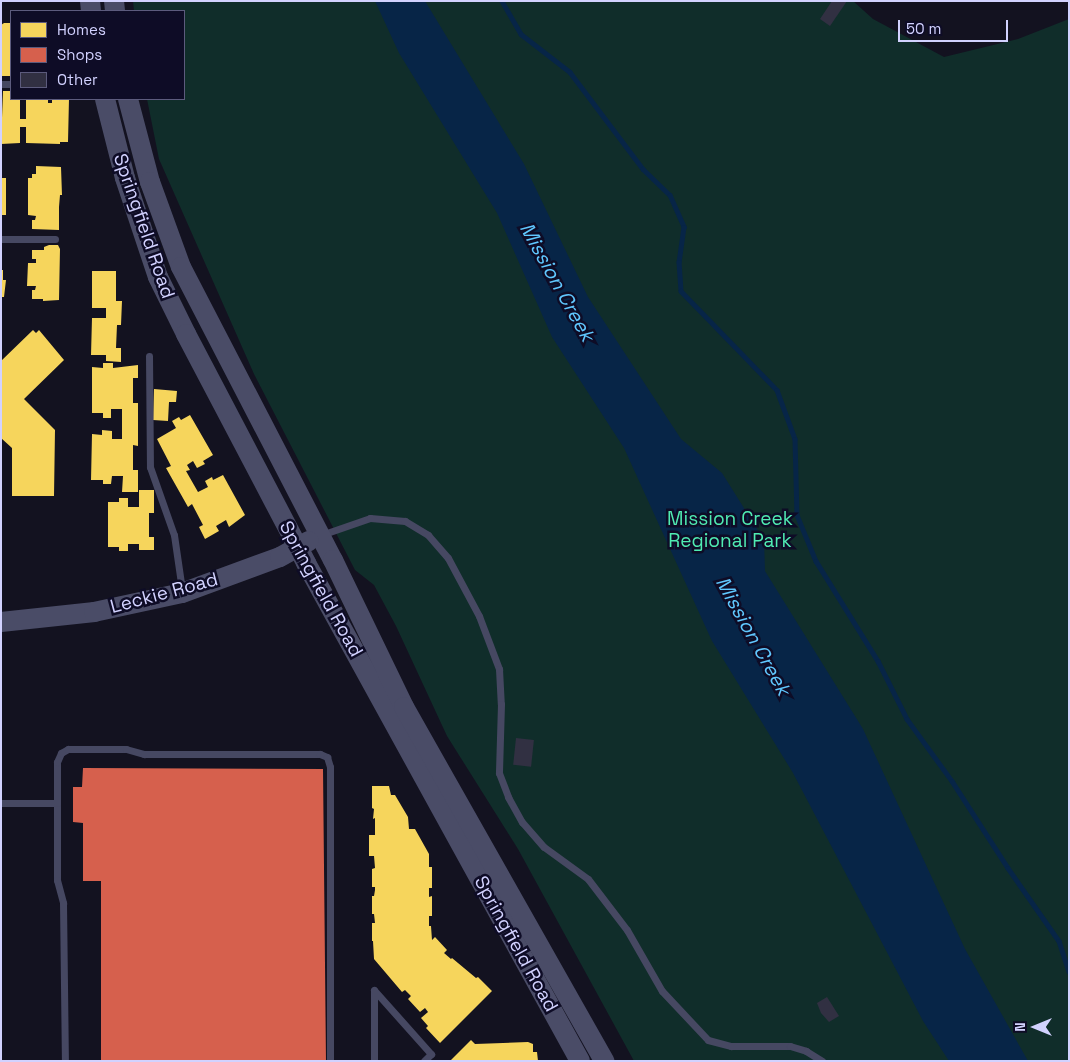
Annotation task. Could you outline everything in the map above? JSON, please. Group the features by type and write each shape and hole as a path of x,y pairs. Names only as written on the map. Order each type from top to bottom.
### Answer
{"main road":[{"name":"Springfield Road","path":"105,100 125,178 158,277 298,547 580,1061"},
{"name":"Springfield Road","path":"128,100 150,182 181,267 319,535 404,707 604,1061"},
{"name":"Leckie Road","path":"1,622 94,612 182,593 280,557 319,535"}],"lane":[{"path":"1,239 55,239"},
{"path":"149,356 150,467 174,535 182,593"},
{"path":"319,535 370,518 405,521 428,535 448,558 479,616 499,668 501,704 499,773 508,797 522,822 544,847 588,879 626,930 662,991 708,1040 731,1046 790,1046 806,1051 822,1061"},
{"path":"64,1061 63,903 57,880 57,762 61,753 68,749 126,749 144,754 320,754 327,757 330,768 330,1061"},
{"path":"1,803 57,803"},
{"path":"374,1061 374,990 431,1054 424,1061"}],"green space":[{"name":"Mission Creek Regional Park","path":"133,1 853,1 873,19 944,57 1018,39 1069,19 1069,1061 634,1061 518,849 447,736 396,626 374,585 355,570 254,374 159,159 147,100 185,100 185,10 134,10"}],"water":[{"name":"Mission Creek","path":"375,1 425,1 524,164 588,297 681,439 722,473 764,540 765,571 863,729 965,949 1028,1061 949,1061 923,1021 793,773 712,641 624,448 552,337 497,213 399,53"}],"building: Homes":[{"path":"10,23 10,76 1,76 1,25"},
{"path":"3,91 10,91 10,100 20,100 20,119 26,119 26,100 48,100 48,103 52,103 52,100 69,100 68,142 60,142 60,144 26,143 26,127 20,127 20,143 1,144"},
{"path":"36,166 61,167 62,195 60,195 59,230 32,229 32,220 35,220 36,216 28,215 28,178 32,178 32,174 36,174"},
{"path":"1,178 6,178 6,215 1,215"},
{"path":"58,245 60,249 59,300 43,301 43,299 32,299 32,290 35,290 36,286 27,286 28,263 36,263 36,259 32,259 32,250 44,250 44,247"},
{"path":"1,270 3,270 3,280 6,280 4,297 1,297"},
{"path":"92,271 116,271 116,301 122,301 121,325 117,325 116,348 121,348 121,362 106,361 106,355 91,355 92,318 106,318 106,308 92,308"},
{"path":"33,330 36,333 39,330 64,360 24,399 55,430 54,496 12,496 12,448 1,438 1,361"},
{"path":"103,363 113,363 113,368 138,365 138,378 133,378 133,403 138,403 138,446 133,445 133,470 138,470 138,492 122,492 123,476 112,476 111,484 103,484 103,480 91,480 92,434 102,435 102,430 112,431 112,439 122,439 122,409 111,409 111,418 103,418 103,413 92,413 92,367 103,368"},
{"path":"154,389 177,391 176,402 169,402 168,421 153,420"},
{"path":"190,415 213,455 203,461 205,464 197,468 193,461 187,465 190,470 186,471 198,492 208,487 205,481 212,477 213,480 223,475 245,515 229,527 226,520 216,526 219,531 205,539 199,527 203,525 192,504 188,507 166,468 171,466 157,439 176,428 172,421 179,417 181,420"},
{"path":"139,490 154,490 154,513 149,513 149,537 154,537 154,550 139,550 139,544 128,544 128,551 119,551 119,547 108,547 108,502 119,502 119,498 128,498 128,507 139,507"},
{"path":"372,786 389,786 391,795 395,795 408,817 409,829 415,829 429,854 429,867 432,867 432,888 429,888 429,897 432,896 432,916 429,916 429,926 431,926 432,940 435,937 447,950 444,953 476,978 478,977 492,991 440,1043 426,1028 428,1026 421,1018 428,1012 425,1008 420,1012 408,999 411,996 405,990 402,992 374,959 372,923 375,923 374,914 372,914 372,896 374,896 375,887 372,887 372,869 375,868 374,856 369,856 369,835 375,835"},
{"path":"471,1040 475,1044 528,1042 533,1044 533,1052 537,1052 538,1061 450,1061"}],"building: Shops":[{"path":"83,768 323,769 326,1061 101,1061 101,881 83,881 83,823 73,822 73,787 82,787"}],"building: Other":[{"path":"832,1 847,1 830,26 820,19"},
{"path":"516,738 534,740 531,767 513,765"},
{"path":"827,997 839,1016 829,1022 821,1013 817,1003"}],"waterway":[{"path":"502,1 521,34 570,72 643,169 670,195 684,227 679,262 681,291 777,390 795,439 797,515 816,561 878,661 907,719 952,781 1008,868 1059,941 1069,971"}]}
